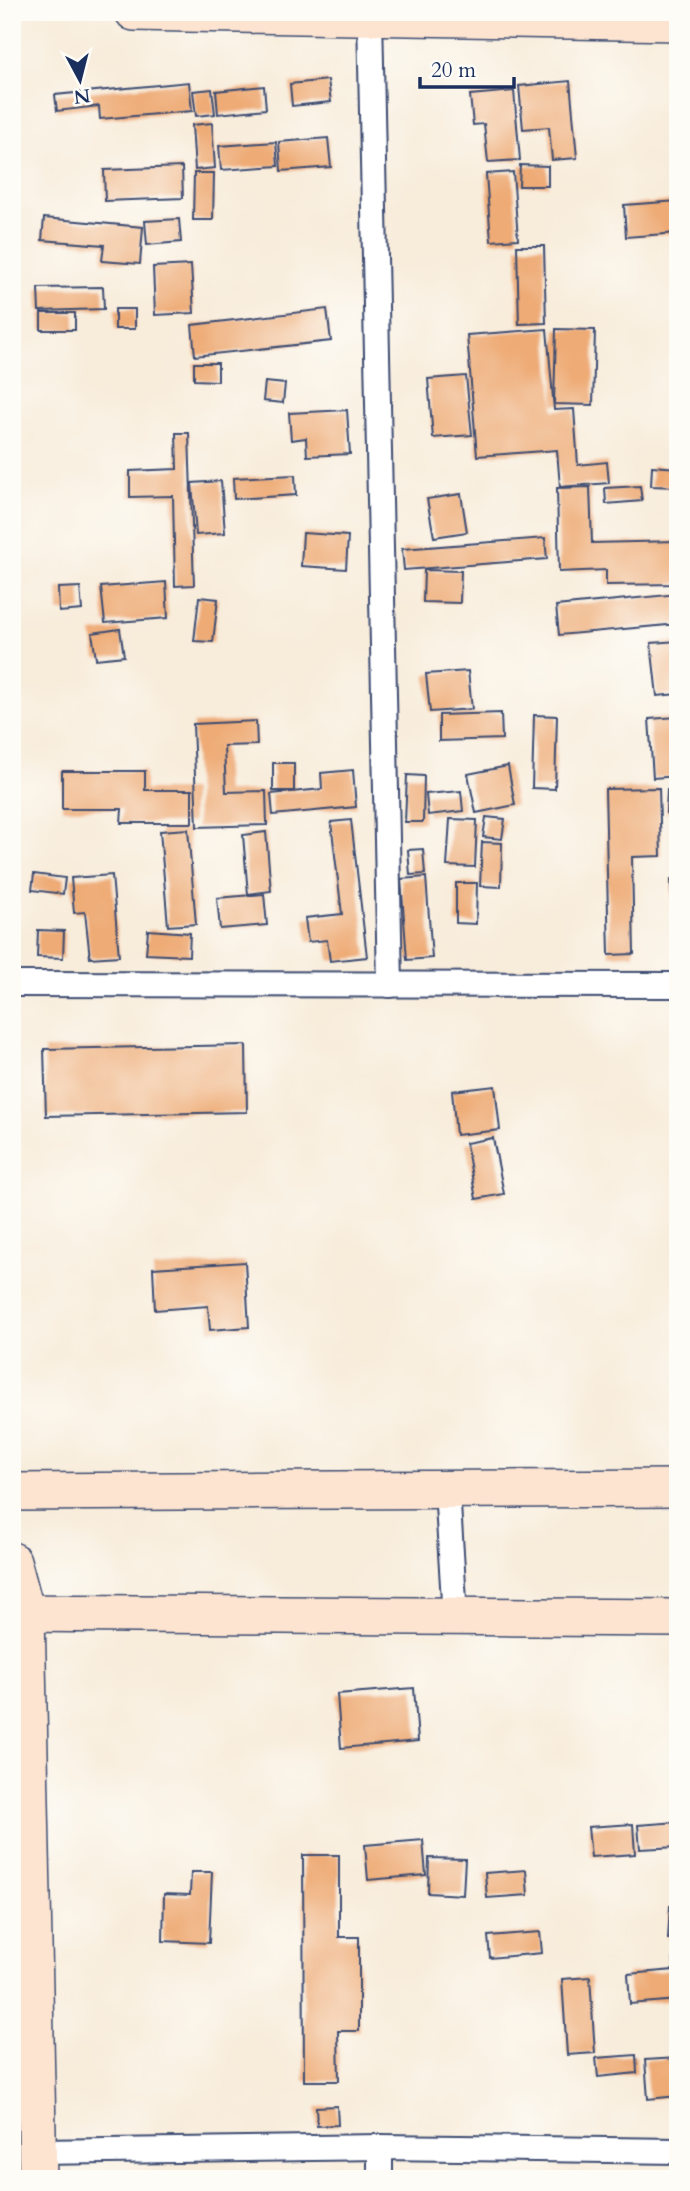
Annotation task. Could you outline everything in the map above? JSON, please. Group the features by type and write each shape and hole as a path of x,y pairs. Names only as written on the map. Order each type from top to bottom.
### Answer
{"street":[{"path":"134,12 491,15 678,22"},
{"path":"370,15 390,985"},
{"path":"12,984 678,985"},
{"path":"12,1492 678,1488"},
{"path":"447,1489 455,1617"},
{"path":"12,1561 19,1613 24,2087 38,2165 380,2147 678,2151"},
{"path":"19,1613 678,1618"},
{"path":"380,2147 380,2179"}],"building":[{"path":"328,80 331,102 292,106 290,84"},
{"path":"570,81 577,158 552,160 549,127 523,129 519,86"},
{"path":"189,82 192,111 100,119 99,106 57,111 55,95"},
{"path":"264,86 266,109 218,114 216,91"},
{"path":"212,89 215,114 196,116 193,91"},
{"path":"514,91 520,160 488,162 484,124 473,125 470,95"},
{"path":"212,123 215,168 195,170 192,125"},
{"path":"328,138 331,167 281,171 279,142"},
{"path":"276,142 278,166 221,170 219,146"},
{"path":"520,165 548,166 548,186 519,186"},
{"path":"182,167 183,198 105,201 104,170"},
{"path":"513,172 518,239 491,241 486,174"},
{"path":"194,173 214,173 213,220 193,220"},
{"path":"678,201 678,233 626,237 624,205"},
{"path":"44,218 143,227 140,264 102,261 104,245 42,240"},
{"path":"179,219 181,242 147,245 145,221"},
{"path":"517,246 544,246 546,323 519,324"},
{"path":"191,265 194,313 155,315 153,267"},
{"path":"103,287 104,309 39,311 38,288"},
{"path":"115,309 135,309 135,329 115,329"},
{"path":"327,309 331,341 195,356 192,325"},
{"path":"41,313 75,313 75,330 41,330"},
{"path":"547,329 554,410 574,409 578,465 607,462 609,483 560,487 557,450 477,456 467,335"},
{"path":"556,329 595,330 593,405 554,404"},
{"path":"194,363 218,363 218,381 194,380"},
{"path":"466,376 472,435 433,438 428,379"},
{"path":"265,382 285,384 283,403 263,401"},
{"path":"347,410 350,454 307,456 306,438 291,440 289,413"},
{"path":"176,433 189,433 194,585 175,586 173,496 130,497 130,471 177,469"},
{"path":"652,466 678,468 678,487 651,486"},
{"path":"295,475 296,495 234,499 233,478"},
{"path":"221,481 225,533 196,535 192,483"},
{"path":"640,486 642,501 606,504 605,488"},
{"path":"590,487 592,543 678,541 678,584 606,585 606,570 559,572 557,488"},
{"path":"461,494 467,532 434,537 427,499"},
{"path":"303,533 348,536 346,569 301,566"},
{"path":"545,538 547,559 404,570 402,549"},
{"path":"424,570 461,571 460,603 423,602"},
{"path":"166,582 168,618 105,623 101,587"},
{"path":"80,587 82,610 59,612 58,588"},
{"path":"678,594 678,624 559,635 556,606"},
{"path":"199,597 218,599 213,642 194,641"},
{"path":"120,629 124,656 96,659 92,633"},
{"path":"678,641 678,694 657,696 651,643"},
{"path":"468,671 472,709 430,712 426,674"},
{"path":"501,713 502,739 439,741 439,715"},
{"path":"534,715 557,716 555,789 532,788"},
{"path":"678,717 678,776 653,778 649,719"},
{"path":"256,721 257,745 224,746 226,792 266,791 267,825 197,827 193,724"},
{"path":"273,763 294,763 294,791 273,791"},
{"path":"508,766 515,805 476,813 468,774"},
{"path":"353,770 356,807 273,815 271,794 322,789 321,773"},
{"path":"62,771 145,771 145,790 192,790 192,823 121,823 122,809 62,809"},
{"path":"407,775 424,776 423,822 405,822"},
{"path":"659,788 661,856 632,857 634,954 609,955 605,789"},
{"path":"667,790 678,790 678,814 666,813"},
{"path":"461,791 463,811 428,815 426,794"},
{"path":"486,817 505,819 502,839 483,837"},
{"path":"450,819 477,820 475,867 447,866"},
{"path":"351,820 367,957 330,961 327,940 308,942 305,918 342,914 331,822"},
{"path":"188,829 196,924 168,926 160,831"},
{"path":"266,832 271,891 248,894 243,835"},
{"path":"482,842 502,843 501,887 480,886"},
{"path":"423,849 425,874 410,875 408,850"},
{"path":"34,874 65,878 63,894 32,890"},
{"path":"112,875 119,956 90,958 85,912 74,913 71,878"},
{"path":"426,877 432,958 407,960 401,879"},
{"path":"678,878 678,914 673,915 671,879"},
{"path":"456,883 477,883 476,924 456,923"},
{"path":"264,894 267,925 220,929 217,898"},
{"path":"38,930 64,931 63,958 37,957"},
{"path":"148,930 190,933 189,956 146,954"},
{"path":"246,1045 247,1112 46,1116 44,1049"},
{"path":"495,1086 500,1130 456,1135 452,1091"},
{"path":"493,1138 504,1194 476,1199 466,1143"},
{"path":"245,1262 249,1327 210,1330 208,1306 155,1310 153,1268"},
{"path":"414,1688 418,1741 341,1748 337,1694"},
{"path":"678,1822 678,1847 640,1849 638,1825"},
{"path":"633,1824 635,1854 591,1857 588,1827"},
{"path":"423,1840 426,1875 368,1880 365,1845"},
{"path":"303,1855 339,1855 339,1937 359,1937 359,2031 338,2031 339,2081 304,2081"},
{"path":"429,1858 465,1859 463,1895 428,1893"},
{"path":"526,1870 528,1895 487,1898 485,1873"},
{"path":"191,1872 212,1872 209,1943 163,1941 164,1894 190,1895"},
{"path":"670,1906 678,1906 678,1939 668,1939"},
{"path":"540,1932 542,1953 490,1958 488,1936"},
{"path":"673,1950 678,1950 678,2000 630,2004 628,1974 674,1970"},
{"path":"590,1977 595,2053 567,2055 562,1979"},
{"path":"636,2055 637,2073 598,2077 596,2058"},
{"path":"678,2058 678,2096 648,2099 645,2060"},
{"path":"337,2106 338,2125 317,2126 316,2107"}]}
